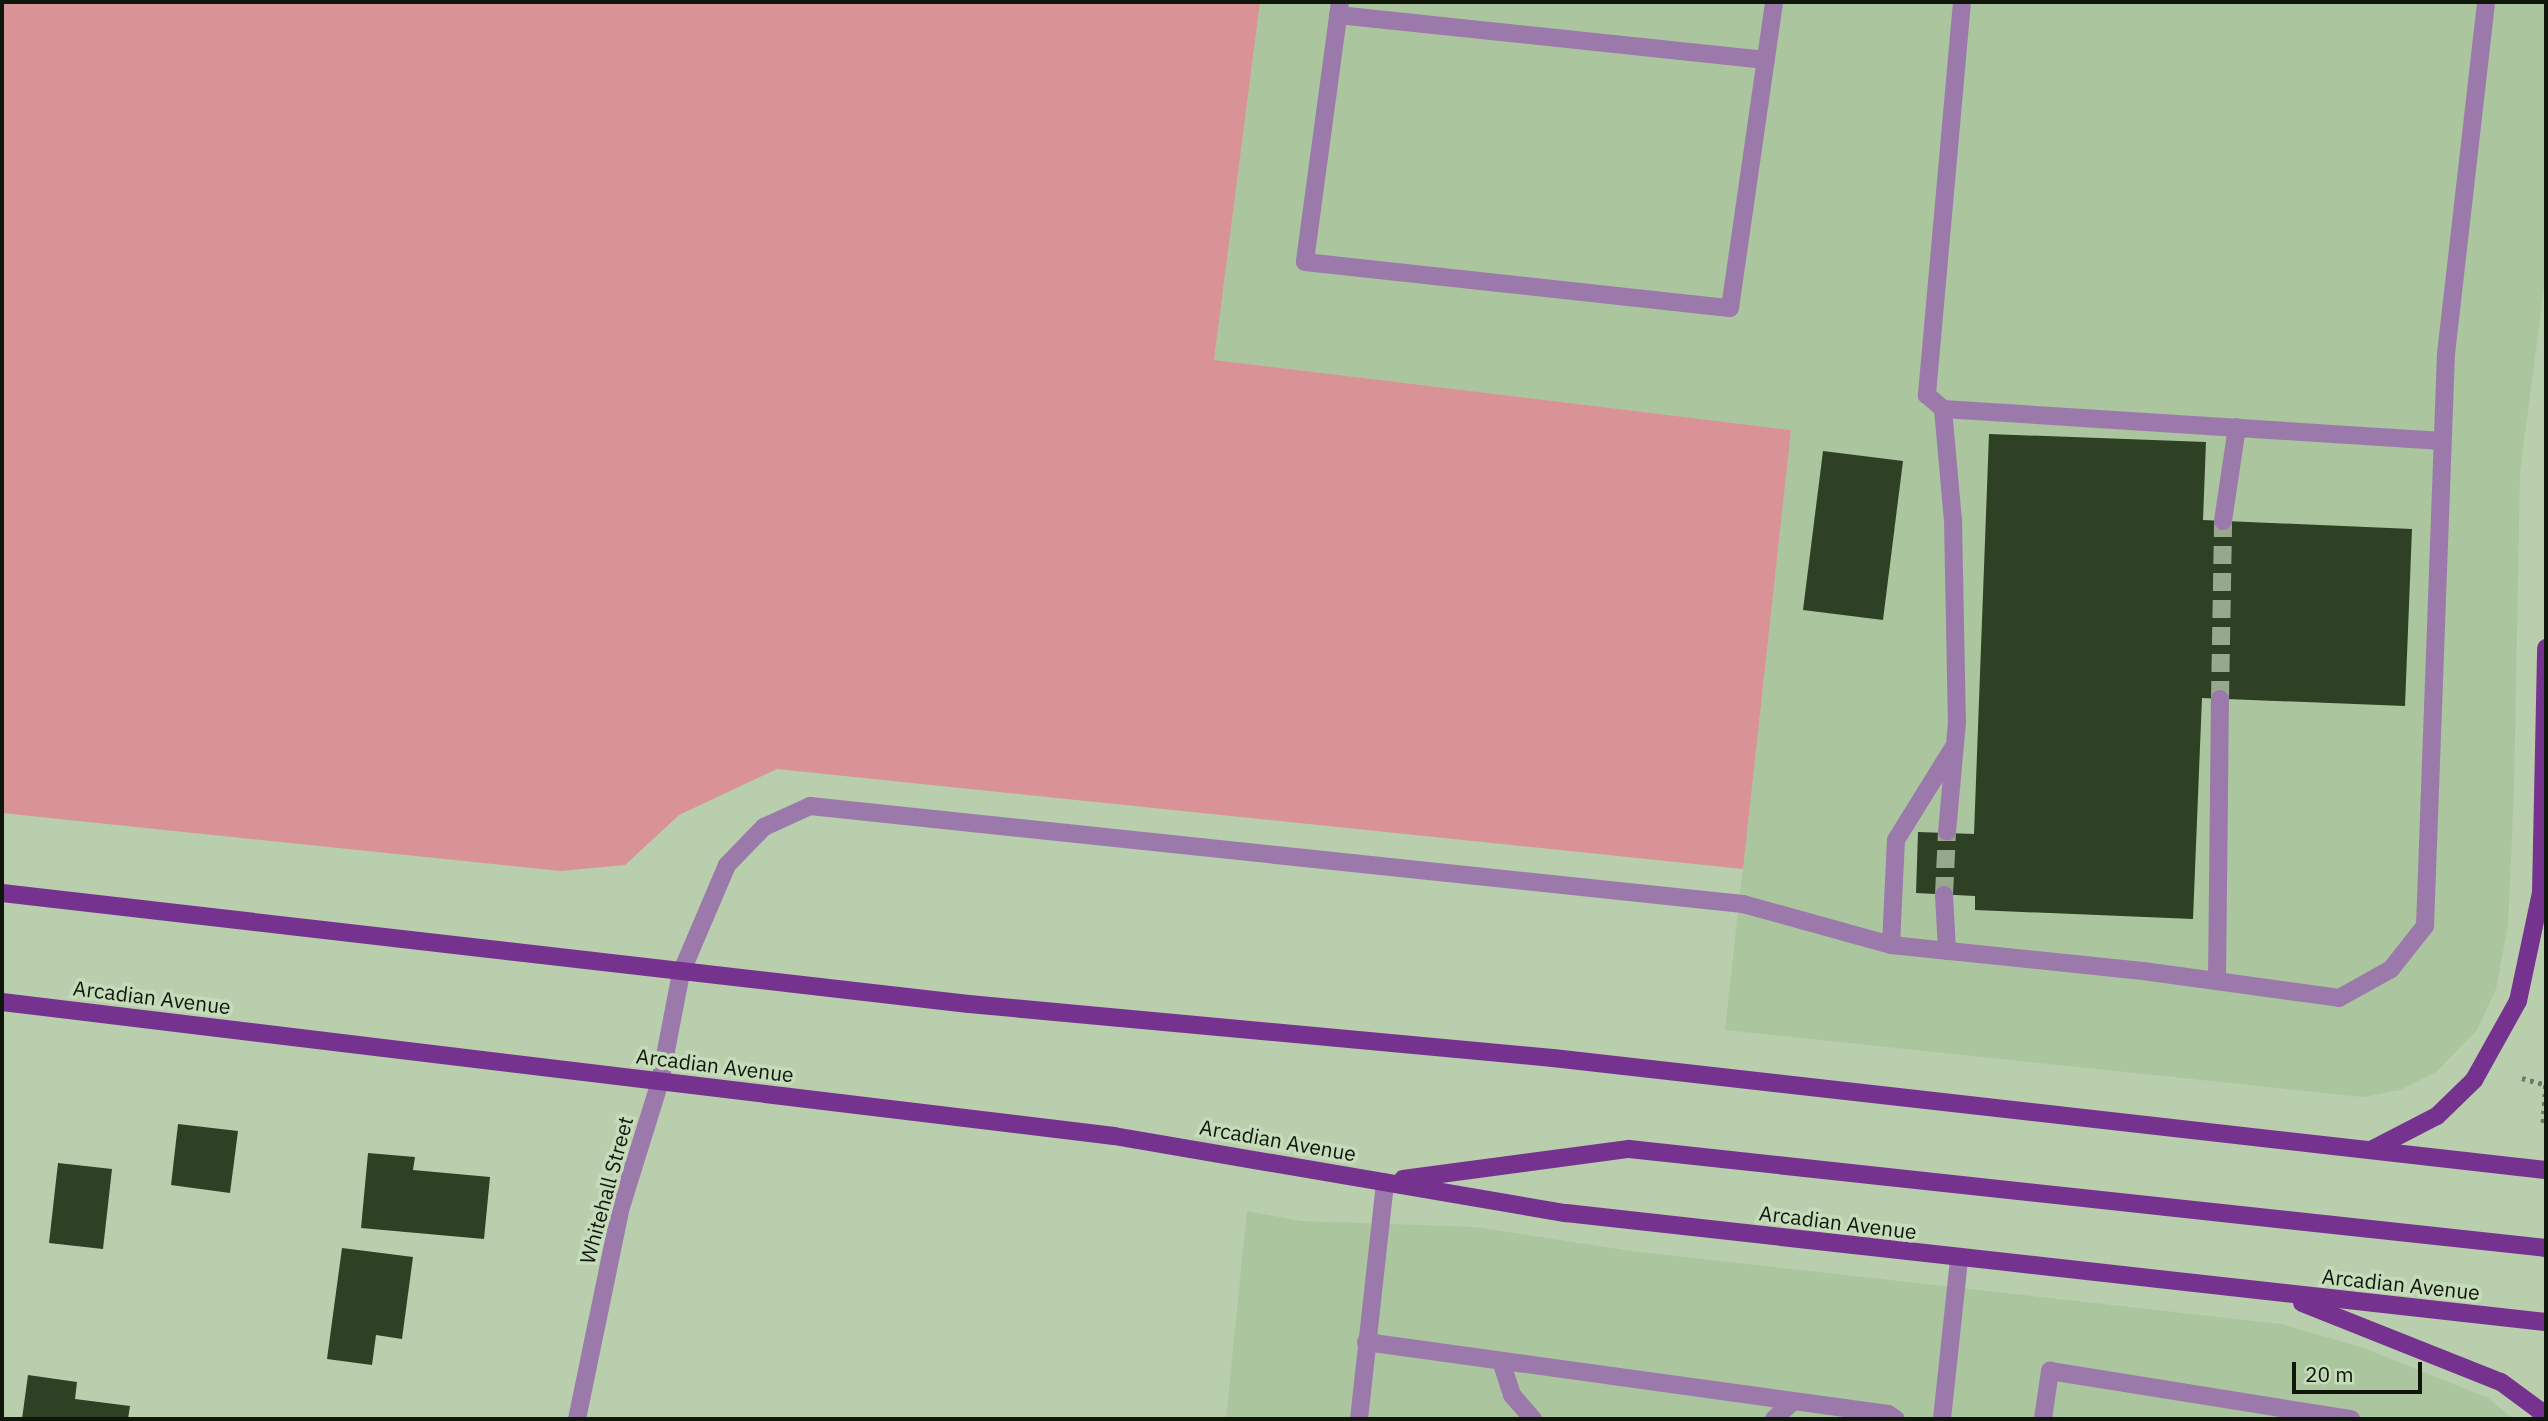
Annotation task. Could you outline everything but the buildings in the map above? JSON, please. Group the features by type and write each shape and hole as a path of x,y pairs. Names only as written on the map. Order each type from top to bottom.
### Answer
{"main road":[{"path":"2371,1150 2437,1116 2474,1080 2518,1001 2541,893 2546,648"},
{"path":"2,893 983,1006 1553,1058 2546,1170"},
{"name":"Arcadian Avenue","path":"2,1002 1114,1136 1566,1213 1959,1259 2546,1322"},
{"path":"1385,1182 1629,1149 2546,1248"},
{"path":"2279,1294 2501,1382 2539,1409 2544,1419"}],"street":[{"path":"1766,60 1339,8 1306,262 1730,308 1766,60 1774,2"},
{"path":"1962,2 1927,395 1943,409 2442,441"},
{"name":"Whitehall Street","path":"577,1419 621,1207 660,1082 681,972 727,865 764,827 810,806 1743,904 1891,945 2217,981 2339,998 2391,968 2426,926 2446,354 2486,2"},
{"path":"1943,409 1953,520 1957,722 1947,832"},
{"path":"2223,521 2236,427"},
{"path":"2217,981 2220,699"},
{"path":"1891,945 1896,840 1955,746"},
{"path":"1944,895 1947,951"},
{"path":"1359,1419 1385,1182"},
{"path":"1942,1419 1959,1259"},
{"path":"1366,1342 1888,1414 1896,1419"},
{"path":"1501,1361 1512,1395 1533,1419"},
{"path":"2043,1419 2050,1371 2351,1419"},
{"path":"1774,1419 1792,1402"}],"path":[{"path":"2522,1078 2546,1085 2543,1128"}],"shaded area":[{"path":"2,2 1260,2 1214,360 1791,430 1743,869 777,769 679,815 625,865 560,871 2,813"},
{"path":"1260,2 2546,2 2546,273 2520,472 2514,790 2508,925 2496,989 2477,1030 2436,1072 2400,1090 2363,1097 1725,1030 1791,430 1214,360"},
{"path":"1247,1211 1301,1221 1476,1227 1631,1251 2281,1324 2361,1347 2488,1398 2513,1419 1226,1419"}],"tunnel":[{"path":"2220,699 2223,521"},
{"path":"1944,895 1947,832"}]}
